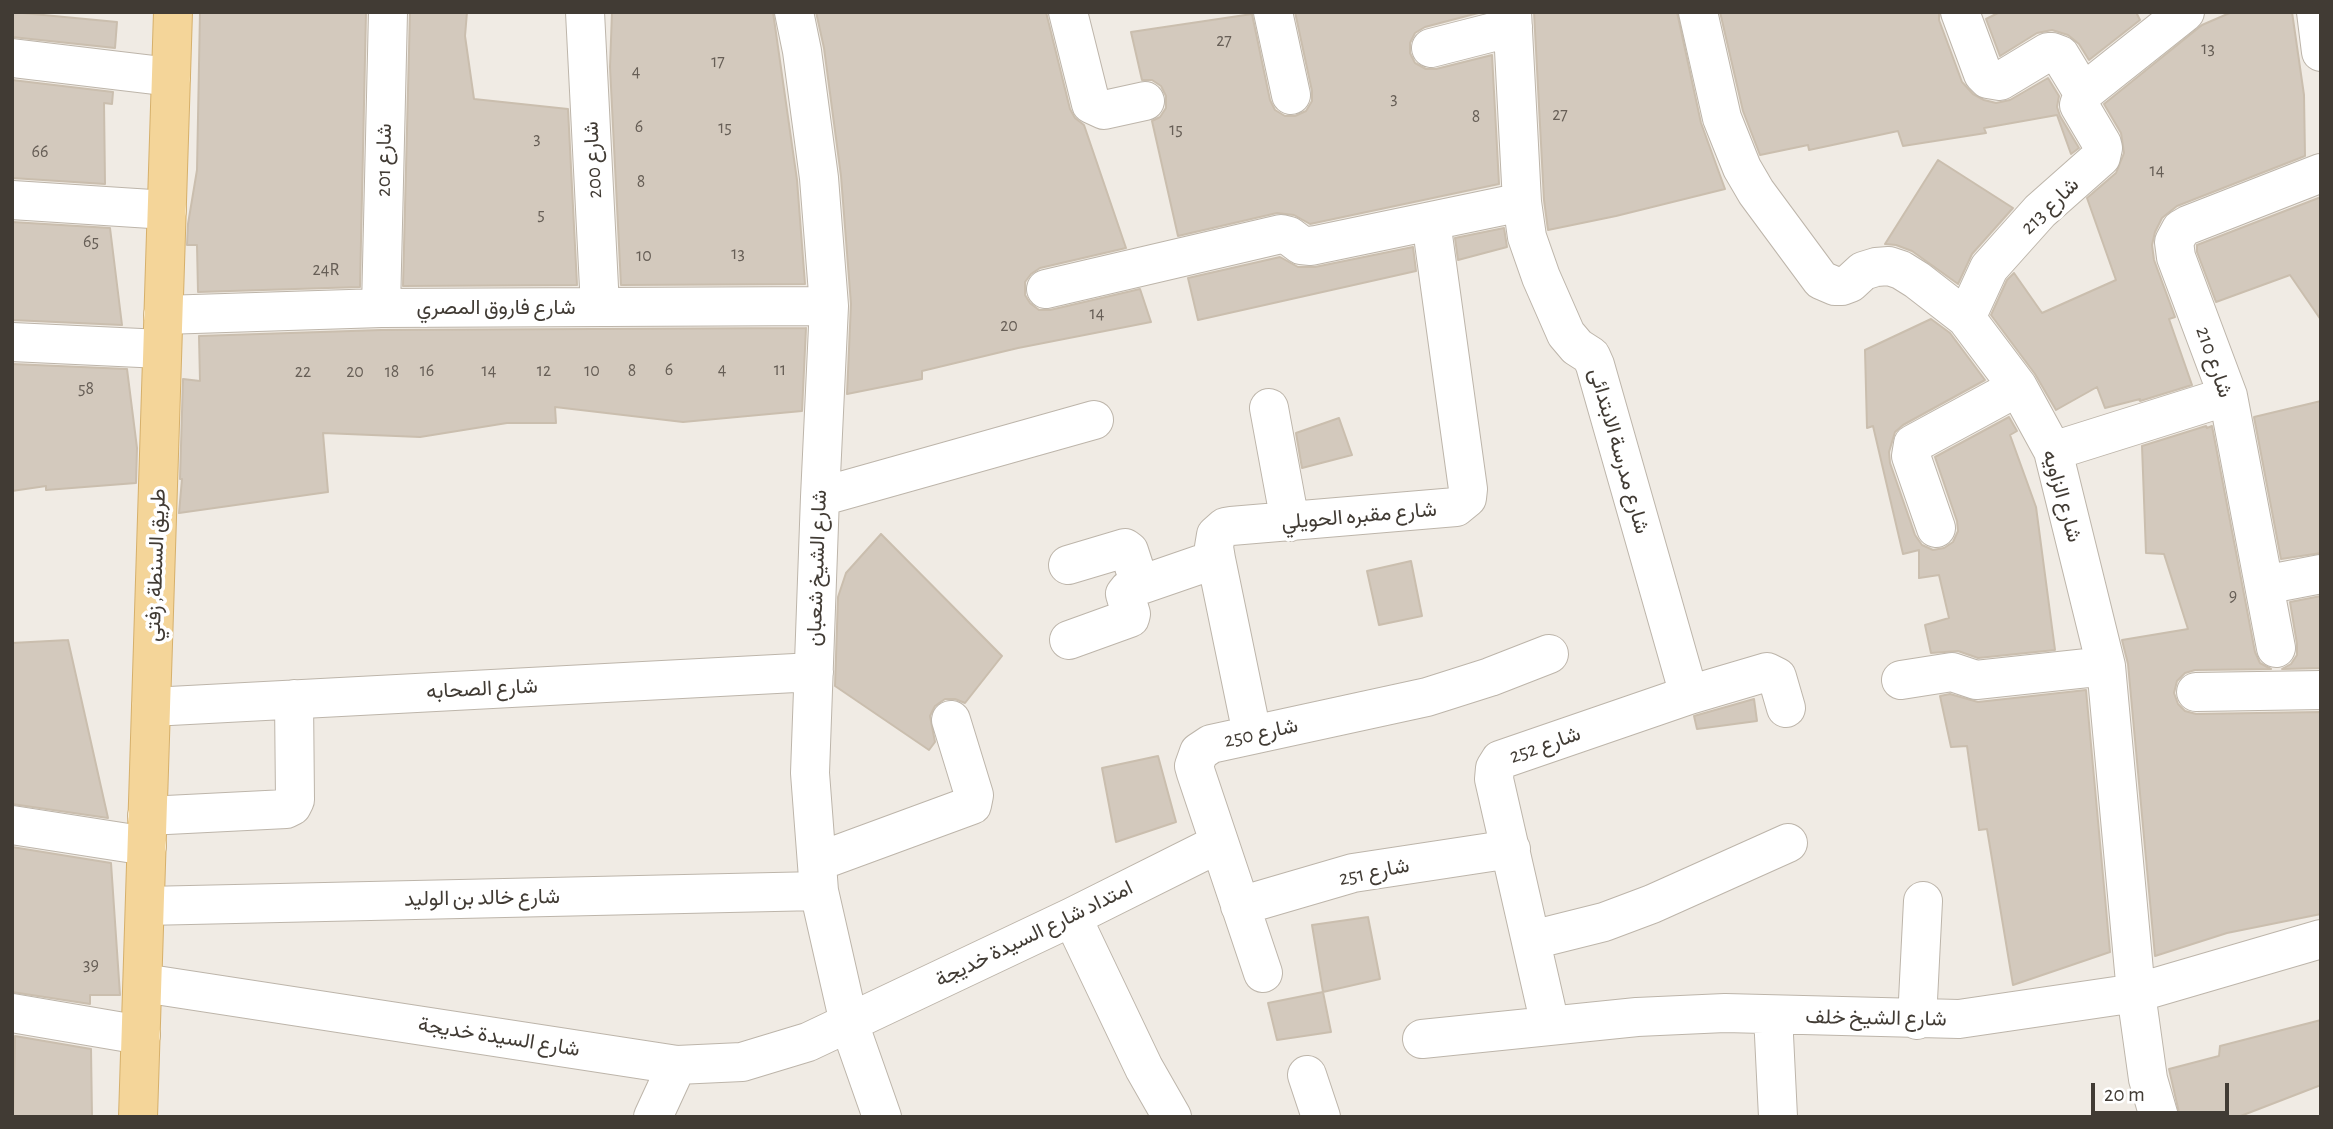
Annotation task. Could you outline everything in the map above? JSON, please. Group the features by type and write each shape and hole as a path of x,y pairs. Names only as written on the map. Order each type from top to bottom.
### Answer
{"main road":[{"name":"طريق السنطة, زفتي","path":"138,1117 173,12"}],"street":[{"name":"شارع 201","path":"381,308 388,12"},
{"name":"شارع 200","path":"586,12 600,307"},
{"name":"شارع الشيخ شعبان","path":"794,12 802,51 819,178 829,306 810,773 818,876 849,1023 882,1117"},
{"path":"1068,12 1091,104 1104,110 1145,101"},
{"path":"1273,12 1291,95"},
{"name":"شارع الزاويه","path":"1698,12 1722,118 1742,168 1821,280 1842,286 1850,283 1863,271 1889,266 1917,279 1966,318 2018,387 2053,451 2106,666 2136,993 2148,1079 2159,1117"},
{"name":"شارع 213","path":"1960,12 1983,74 1988,79 2000,80 2048,52 2060,55 2083,93 2080,106 2103,148 2101,156 2040,211 1989,268 1966,318"},
{"path":"2083,93 2185,12"},
{"path":"2316,12 2321,52"},
{"path":"1432,48 1512,20"},
{"name":"شارع مدرسة الابتدائى","path":"1512,20 1522,202 1527,237 1566,334 1591,356 1595,365 1689,695"},
{"path":"12,58 172,77"},
{"name":"شارع 210","path":"2276,648 2228,396 2174,250 2177,234 2188,225 2321,173"},
{"path":"12,200 167,210"},
{"path":"1046,289 1281,234 1289,236 1301,245 1311,246 1522,202"},
{"name":"شارع مقبره الحويلي","path":"1252,734 1216,559 1216,535 1225,527 1456,507 1467,498 1468,489 1431,221"},
{"name":"شارع فاروق المصري","path":"12,342 163,332 381,308 829,306"},
{"path":"1936,528 1911,456 1911,448 1917,441 2018,387"},
{"path":"2053,451 2228,396"},
{"path":"1269,408 1290,522"},
{"path":"820,497 1094,420"},
{"path":"1068,565 1128,549 1140,584"},
{"path":"1069,640 1130,618 1126,592 1129,589 1216,559"},
{"path":"2264,585 2321,574"},
{"name":"شارع 250","path":"1263,973 1196,773 1195,758 1199,752 1211,744 1252,734 1427,697 1549,654"},
{"path":"1900,680 1952,672 1976,680 2106,666"},
{"name":"شارع الصحابه","path":"151,708 814,672"},
{"name":"شارع 252","path":"1550,1024 1494,779 1495,768 1500,760 1689,695 1771,673 1777,677 1786,708"},
{"path":"2196,692 2321,690"},
{"path":"12,825 147,831 286,809 292,806 295,800 294,699"},
{"name":"شارع خالد بن الوليد","path":"145,906 818,876 972,804 975,795 951,720"},
{"path":"1532,940 1604,922 1652,904 1788,843"},
{"name":"امتداد شارع السيدة خديجة","path":"849,1023 1218,844"},
{"name":"شارع 251","path":"1240,906 1353,873 1511,849"},
{"path":"1917,1020 1923,901"},
{"path":"1072,917 1144,1068 1172,1117"},
{"name":"شارع الشيخ خلف","path":"1422,1039 1550,1024 1726,1013 1959,1019 2136,993 2321,939"},
{"name":"شارع السيدة خديجة","path":"143,982 677,1065 742,1062 808,1042 849,1023"},
{"path":"12,1013 141,1035"},
{"path":"1773,1015 1778,1117"},
{"path":"653,1117 677,1065"},
{"path":"1307,1075 1321,1117"}],"building":[{"path":"12,12 117,22 115,48 12,37"},
{"path":"200,12 366,12 360,287 198,292 197,245 187,245 197,170"},
{"path":"410,12 467,12 465,36 474,99 568,109 577,285 403,286"},
{"path":"612,12 773,12 797,180 805,284 621,285 610,67"},
{"path":"816,12 1046,12 1070,109 1075,118 1084,125 1126,248 1040,268 1025,282 1025,295 1039,310 1050,310 1140,289 1151,322 1018,348 922,371 922,379 847,394 851,304 841,176 824,48"},
{"path":"1295,12 1482,12 1425,27 1415,33 1410,43 1410,53 1415,63 1426,69 1492,55 1499,184 1310,224 1294,215 1277,213 1178,236 1152,121 1160,117 1166,108 1166,96 1161,86 1152,80 1142,80 1131,32 1252,14 1270,100 1275,110 1285,116 1295,116 1306,111 1312,101 1312,91"},
{"path":"1534,12 1677,12 1701,123 1725,189 1548,230"},
{"path":"1720,12 1939,12 1939,20 1962,82 1973,94 1996,103 2010,100 2048,78 2059,96 2057,107 2060,116 2079,148 2071,154 2057,115 1984,128 1986,133 1903,146 1898,131 1809,150 1808,145 1760,155 1743,111"},
{"path":"2000,12 2136,12 2140,20 2089,60 2079,44 2068,35 2052,30 2037,33 2000,56 1986,19"},
{"path":"2232,12 2292,12 2304,95 2305,156 2177,206 2162,218 2155,232 2152,245 2154,260 2175,317 2169,319 2192,385 2140,401 2105,408 2097,387 2056,410 2035,374 1991,315 2007,280 2014,273 2042,313 2116,280 2087,198 2116,173 2124,153 2121,133 2104,104 2202,25"},
{"path":"12,80 113,92 112,104 104,103 105,184 12,178"},
{"path":"1938,160 2013,208 1972,254 1958,284 1912,251 1885,244"},
{"path":"2321,197 2321,320 2290,275 2216,302 2197,252 2197,245"},
{"path":"12,222 110,228 122,325 12,320"},
{"path":"1504,228 1507,247 1458,260 1455,238"},
{"path":"1413,247 1416,271 1198,320 1188,278 1280,257 1298,267 1315,267"},
{"path":"1931,319 1950,333 1985,380 1895,432 1889,452 1890,463 1915,535 1922,545 1933,550 1944,548 1953,542 1958,531 1957,521 1935,457 2009,417 2017,431 2010,435 2036,507 2055,650 1978,658 1958,651 1931,653 1925,625 1949,618 1939,575 1919,578 1919,550 1903,554 1873,426 1867,428 1865,350"},
{"path":"806,328 802,411 683,422 555,407 556,423 507,423 420,437 323,433 328,492 179,513 183,379 200,381 199,336 381,330"},
{"path":"12,364 127,369 137,448 136,483 46,490 46,486 12,491"},
{"path":"2321,401 2321,553 2281,559 2254,417"},
{"path":"1339,418 1352,455 1302,468 1296,433"},
{"path":"2212,426 2255,652 2260,663 2271,669 2195,670 2185,673 2177,681 2174,693 2178,704 2185,711 2196,714 2321,712 2321,914 2227,933 2155,956 2128,664 2122,640 2188,629 2164,554 2146,553 2142,446"},
{"path":"881,534 1002,656 965,703 945,699 935,706 930,716 935,742 929,750 835,686 838,597 846,573"},
{"path":"1411,561 1422,616 1379,625 1367,571"},
{"path":"2321,596 2321,668 2282,669 2291,664 2297,655 2290,602"},
{"path":"68,640 108,818 12,804 12,643"},
{"path":"2086,690 2110,952 2013,985 1987,829 1979,830 1967,746 1951,747 1940,696 1950,694 1978,702"},
{"path":"1754,699 1757,721 1697,729 1694,716"},
{"path":"1158,756 1176,822 1116,842 1102,768"},
{"path":"12,847 111,863 120,995 90,995 90,1004 12,992"},
{"path":"1368,917 1380,979 1323,992 1312,925"},
{"path":"1323,992 1331,1032 1277,1040 1268,1003"},
{"path":"2321,1020 2321,1085 2238,1117 2180,1117 2169,1069 2219,1056 2220,1046"},
{"path":"15,1036 91,1049 92,1117 13,1117"}]}
